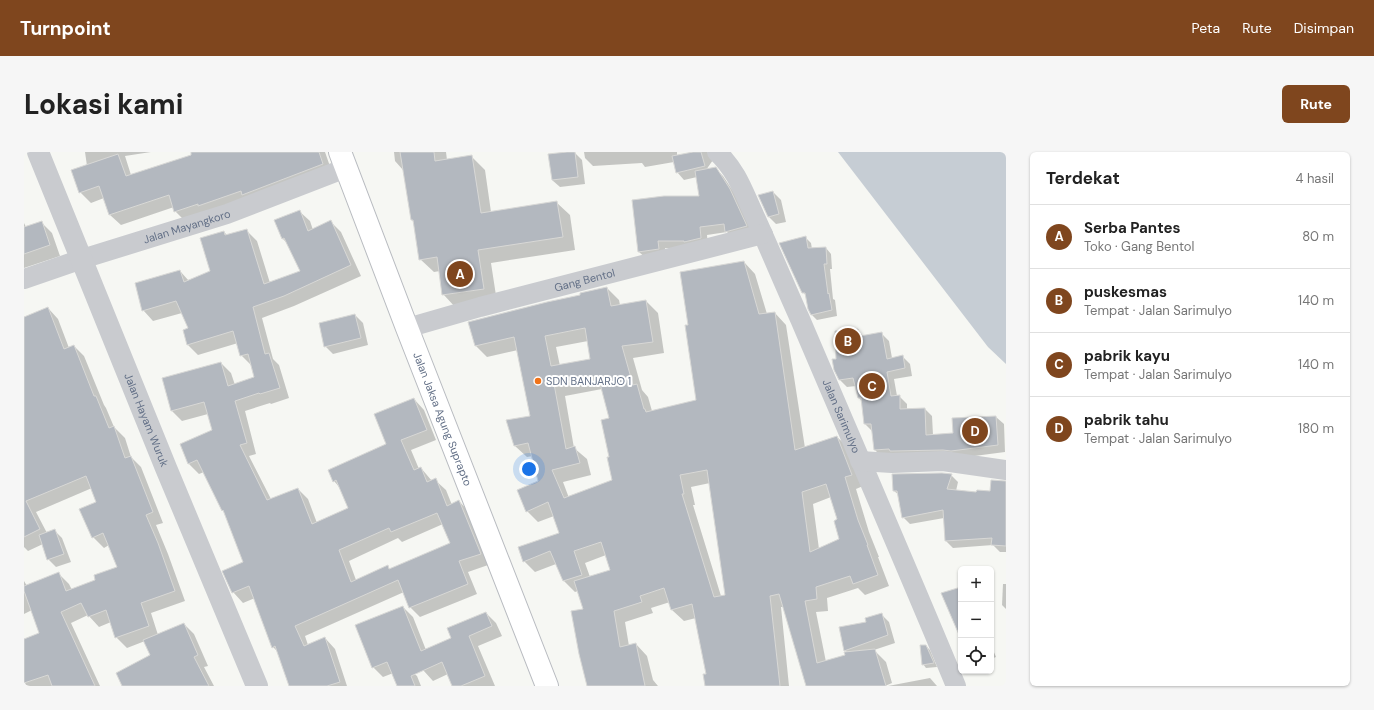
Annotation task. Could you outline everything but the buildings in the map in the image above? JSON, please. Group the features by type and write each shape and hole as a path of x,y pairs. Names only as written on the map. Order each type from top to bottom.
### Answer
{"main road":[{"name":"Jalan Jaksa Agung Suprapto","path":"343,160 547,686"}],"street":[{"name":"Jalan Hayam Wuruk","path":"38,152 257,686"},
{"name":"Jalan Sarimulyo","path":"717,152 736,174 763,234 903,558 956,686"},
{"name":"Jalan Mayangkoro","path":"24,279 82,259 227,214 343,160"},
{"name":"Gang Bentol","path":"407,328 480,307 763,234"},
{"path":"860,461 892,463 943,461 1006,470"}],"shaded area":[{"path":"838,152 1006,152 1006,364 988,347"}],"place":[{"name":"Serba Pantes","path":"460,274"},
{"name":"puskesmas","path":"848,341"},
{"name":"SDN BANJARJO 1","path":"538,381"},
{"name":"pabrik kayu","path":"872,386"},
{"name":"pabrik tahu","path":"975,431"}]}
